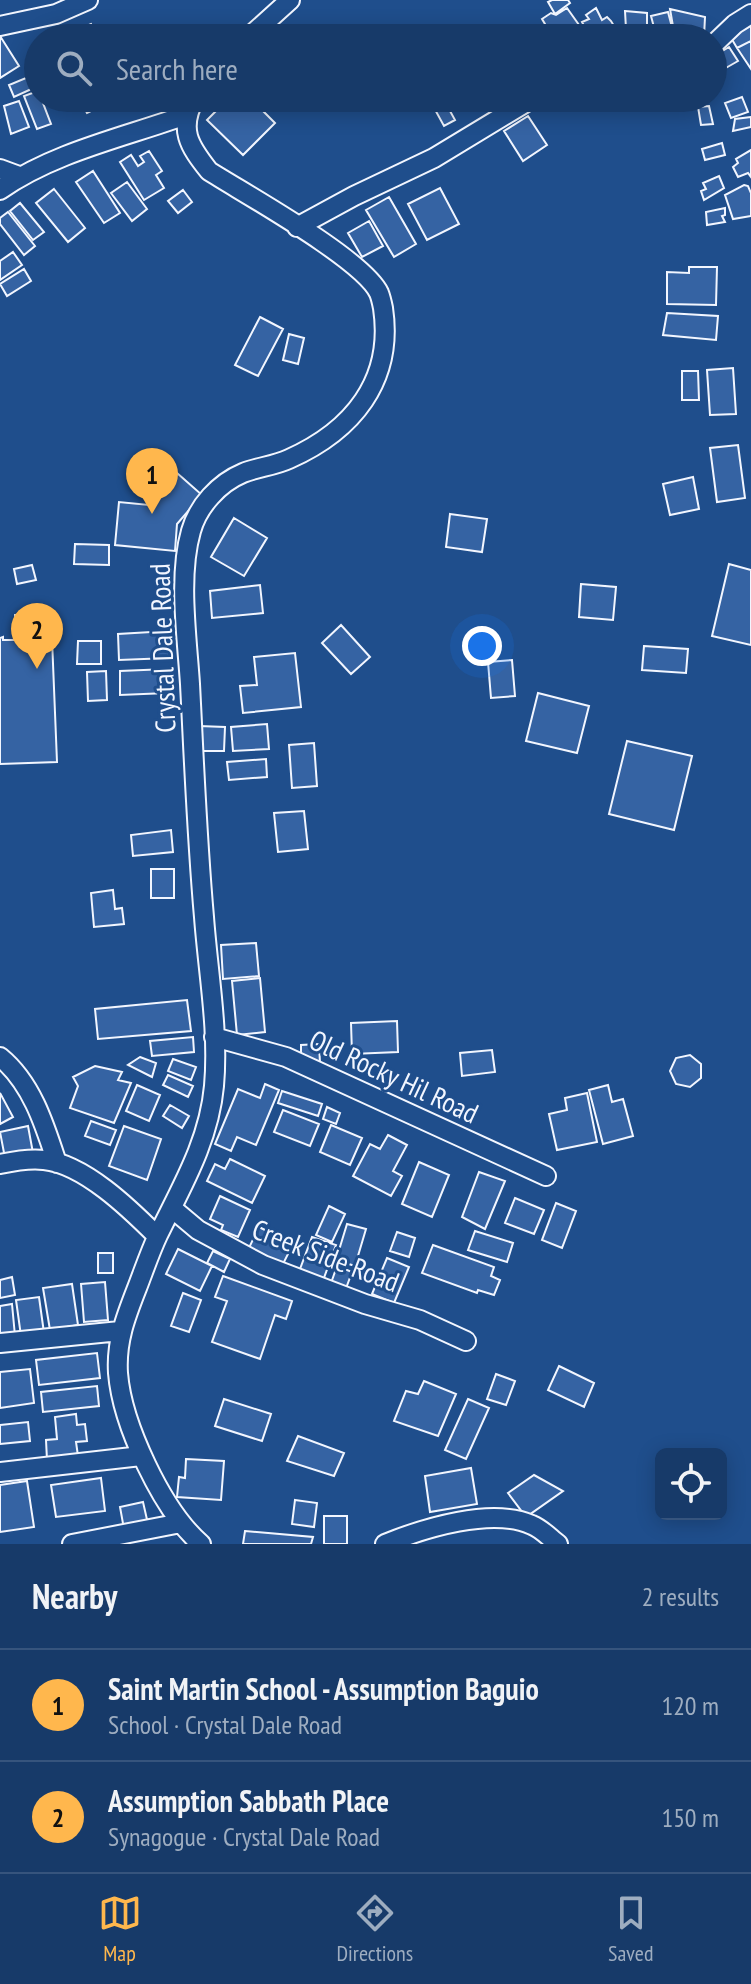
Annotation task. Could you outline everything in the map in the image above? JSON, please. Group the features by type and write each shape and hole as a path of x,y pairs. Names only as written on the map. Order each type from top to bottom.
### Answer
{"street":[{"path":"0,26 56,14 88,0"},
{"path":"263,24 290,0"},
{"path":"727,32 751,14"},
{"path":"0,190 19,176 67,156 188,112"},
{"path":"297,227 434,158 510,112"},
{"name":"Crystal Dale Road","path":"186,115 189,139 195,154 209,171 343,257 379,293 383,310 382,358 376,384 358,409 322,443 284,461 242,473 214,492 195,520 186,555 186,625 194,778 214,1037 214,1081 211,1113 202,1145 157,1236 120,1331 118,1370 122,1404 141,1456 191,1537"},
{"path":"0,169 19,176"},
{"name":"Old Rocky Hil Road","path":"214,1037 286,1057 546,1176"},
{"path":"0,1057 15,1070 31,1095 57,1163"},
{"path":"0,1164 44,1160 57,1163 105,1190 157,1236"},
{"name":"Creek Side Road","path":"173,1209 198,1230 263,1265 365,1304 420,1320 466,1341"},
{"path":"0,1343 120,1331"},
{"path":"0,1472 141,1456"},
{"path":"385,1544 449,1524 504,1519 536,1526 558,1544"},
{"path":"72,1544 191,1537"}],"building":[{"path":"568,0 570,3 555,14 548,2"},
{"path":"567,8 578,24 545,24 542,19 551,13 556,15"},
{"path":"596,8 602,20 607,17 613,24 583,24 589,19 586,15"},
{"path":"670,9 705,17 705,24 673,24"},
{"path":"625,11 647,13 647,24 626,24"},
{"path":"668,12 671,24 653,24 651,16"},
{"path":"751,19 751,41 737,48 730,36"},
{"path":"0,36 19,66 0,78"},
{"path":"751,41 751,69 737,48"},
{"path":"727,48 738,61 727,67"},
{"path":"24,79 24,92 14,97 9,85"},
{"path":"742,97 748,112 731,118 727,102"},
{"path":"19,101 29,127 11,134 4,106"},
{"path":"30,112 46,112 51,124 37,129"},
{"path":"215,112 264,112 275,123 243,155 207,120"},
{"path":"436,112 451,112 455,120 444,126"},
{"path":"699,112 710,112 713,124 701,125"},
{"path":"528,116 547,145 523,161 504,131"},
{"path":"751,117 751,127 733,131 735,119"},
{"path":"722,143 725,155 705,160 702,149"},
{"path":"751,150 751,177 748,173 738,177 733,167 738,163 736,159"},
{"path":"149,151 162,171 156,175 164,188 144,200 120,162 131,155 138,166 144,162 140,156"},
{"path":"93,171 120,213 104,223 76,182"},
{"path":"719,176 724,188 704,200 701,191 706,189 703,183"},
{"path":"127,182 147,209 132,221 111,193"},
{"path":"744,185 751,193 751,216 733,219 725,195"},
{"path":"440,188 459,224 427,240 408,204"},
{"path":"54,189 85,228 68,242 36,203"},
{"path":"183,190 192,202 178,213 168,201"},
{"path":"389,197 416,244 394,257 366,210"},
{"path":"20,203 44,232 33,240 10,211"},
{"path":"725,208 725,215 722,216 725,222 707,225 706,212"},
{"path":"8,212 35,246 24,255 0,224 0,218"},
{"path":"369,221 383,246 362,257 348,233"},
{"path":"13,252 22,265 0,280 0,261"},
{"path":"689,267 717,267 716,305 667,304 667,272 689,273"},
{"path":"24,269 31,281 7,296 0,284"},
{"path":"667,313 718,316 716,340 663,335"},
{"path":"260,317 283,329 258,376 235,365"},
{"path":"289,334 304,338 298,364 283,360"},
{"path":"733,368 736,414 710,415 707,370"},
{"path":"682,371 698,371 699,400 682,400"},
{"path":"738,445 745,498 717,502 710,448"},
{"path":"177,473 202,495 177,524 175,551 115,545 119,502 149,505"},
{"path":"693,477 699,509 670,515 663,484"},
{"path":"450,514 487,519 482,552 446,547"},
{"path":"234,518 267,538 244,576 211,557"},
{"path":"75,544 109,545 109,565 74,564"},
{"path":"729,564 751,570 751,645 712,636"},
{"path":"32,565 36,580 17,584 14,569"},
{"path":"581,584 616,587 613,620 579,617"},
{"path":"260,585 263,613 212,618 210,591"},
{"path":"45,614 46,639 52,639 57,762 0,764 0,638 16,640 15,615"},
{"path":"341,625 370,657 351,674 322,643"},
{"path":"168,631 169,658 119,660 118,634"},
{"path":"78,641 101,641 101,664 77,664"},
{"path":"644,646 688,649 686,673 642,670"},
{"path":"295,653 301,707 243,713 240,686 257,685 254,657"},
{"path":"512,660 515,696 491,698 488,662"},
{"path":"167,669 167,693 120,695 120,671"},
{"path":"106,671 107,700 88,701 87,672"},
{"path":"538,693 589,706 577,753 526,741"},
{"path":"267,724 269,749 233,751 231,727"},
{"path":"199,726 225,727 224,751 198,751"},
{"path":"627,741 692,756 674,830 609,814"},
{"path":"314,743 317,786 292,788 289,745"},
{"path":"266,759 267,777 229,780 227,762"},
{"path":"304,811 308,849 278,852 274,813"},
{"path":"171,830 173,852 133,856 131,835"},
{"path":"151,869 174,869 174,898 151,898"},
{"path":"113,890 115,909 122,908 124,924 94,927 91,893"},
{"path":"256,943 259,976 223,979 221,945"},
{"path":"260,978 265,1032 237,1035 232,981"},
{"path":"187,1000 191,1031 98,1039 95,1009"},
{"path":"397,1021 398,1052 352,1054 351,1023"},
{"path":"193,1037 194,1052 152,1056 150,1041"},
{"path":"319,1044 320,1063 301,1064 301,1045"},
{"path":"492,1050 495,1072 462,1076 460,1053"},
{"path":"690,1055 701,1064 701,1078 690,1087 676,1084 670,1071 676,1058"},
{"path":"140,1057 156,1063 152,1077 128,1065"},
{"path":"173,1059 196,1067 191,1080 168,1071"},
{"path":"95,1066 122,1072 118,1080 131,1083 114,1123 70,1108 78,1086 73,1077"},
{"path":"168,1075 193,1086 188,1097 163,1085"},
{"path":"265,1084 279,1090 256,1145 237,1137 231,1151 215,1144 238,1089 260,1098"},
{"path":"137,1085 160,1095 149,1121 126,1111"},
{"path":"608,1085 612,1102 623,1099 633,1136 603,1144 589,1090"},
{"path":"282,1091 322,1104 318,1116 278,1103"},
{"path":"0,1093 13,1117 0,1124"},
{"path":"587,1093 597,1142 557,1150 549,1114 567,1110 565,1098"},
{"path":"170,1105 189,1116 182,1128 163,1116"},
{"path":"327,1107 340,1113 336,1124 323,1119"},
{"path":"283,1110 319,1124 310,1146 274,1132"},
{"path":"91,1121 116,1130 110,1145 85,1136"},
{"path":"331,1125 362,1138 350,1165 320,1152"},
{"path":"28,1126 33,1153 5,1158 0,1132"},
{"path":"124,1126 161,1139 147,1180 109,1166"},
{"path":"388,1135 407,1145 393,1171 402,1176 391,1196 353,1176 370,1144 380,1149"},
{"path":"230,1159 265,1176 252,1203 207,1181 215,1164 225,1169"},
{"path":"419,1162 449,1175 432,1217 402,1204"},
{"path":"479,1172 505,1181 485,1229 462,1217"},
{"path":"220,1196 250,1210 238,1237 221,1230 223,1225 210,1219"},
{"path":"515,1198 544,1210 534,1234 505,1223"},
{"path":"556,1203 576,1211 562,1248 542,1240"},
{"path":"329,1206 345,1214 332,1242 316,1235"},
{"path":"347,1224 366,1229 355,1266 336,1260"},
{"path":"259,1227 293,1244 281,1268 247,1252"},
{"path":"475,1231 513,1243 507,1262 468,1250"},
{"path":"397,1232 415,1238 409,1257 390,1251"},
{"path":"312,1237 336,1245 321,1286 297,1277"},
{"path":"433,1245 494,1267 491,1276 500,1280 494,1295 478,1290 477,1293 422,1273"},
{"path":"178,1249 212,1266 200,1291 166,1274"},
{"path":"213,1251 230,1259 224,1272 207,1263"},
{"path":"98,1253 113,1253 113,1273 98,1273"},
{"path":"387,1258 409,1267 394,1303 372,1294"},
{"path":"337,1266 352,1272 345,1291 330,1286"},
{"path":"223,1276 292,1301 286,1319 275,1315 260,1359 212,1342 227,1301 215,1297"},
{"path":"12,1277 15,1295 0,1298 0,1280"},
{"path":"105,1282 108,1320 84,1322 81,1284"},
{"path":"72,1284 78,1325 50,1330 43,1288"},
{"path":"183,1293 201,1300 189,1332 171,1326"},
{"path":"39,1297 44,1333 21,1336 16,1300"},
{"path":"12,1304 15,1336 0,1338 0,1306"},
{"path":"97,1353 100,1378 39,1385 36,1360"},
{"path":"559,1366 594,1383 584,1407 548,1390"},
{"path":"30,1369 34,1403 0,1408 0,1372"},
{"path":"496,1374 515,1381 506,1405 487,1399"},
{"path":"424,1381 456,1394 438,1436 394,1421 406,1391 418,1394"},
{"path":"97,1386 99,1406 43,1412 41,1392"},
{"path":"224,1399 271,1414 262,1441 215,1426"},
{"path":"468,1399 489,1408 466,1459 445,1450"},
{"path":"76,1414 77,1425 85,1424 87,1441 76,1442 78,1456 47,1460 46,1440 57,1439 55,1417"},
{"path":"28,1422 30,1441 0,1444 0,1425"},
{"path":"298,1436 344,1453 334,1476 287,1461"},
{"path":"186,1459 224,1461 221,1500 177,1497 179,1477 185,1478"},
{"path":"471,1468 477,1504 430,1512 425,1476"},
{"path":"534,1475 563,1491 526,1517 508,1493"},
{"path":"101,1478 105,1511 56,1517 51,1485"},
{"path":"27,1481 34,1527 0,1532 0,1485"},
{"path":"295,1500 317,1503 314,1527 292,1524"},
{"path":"143,1502 148,1524 124,1529 120,1507"},
{"path":"324,1516 347,1516 347,1544 324,1544"},
{"path":"245,1531 313,1537 311,1544 243,1544"}],"place":[{"name":"Saint Martin School - Assumption Baguio","path":"152,514"},
{"name":"Assumption Sabbath Place","path":"37,669"}]}
